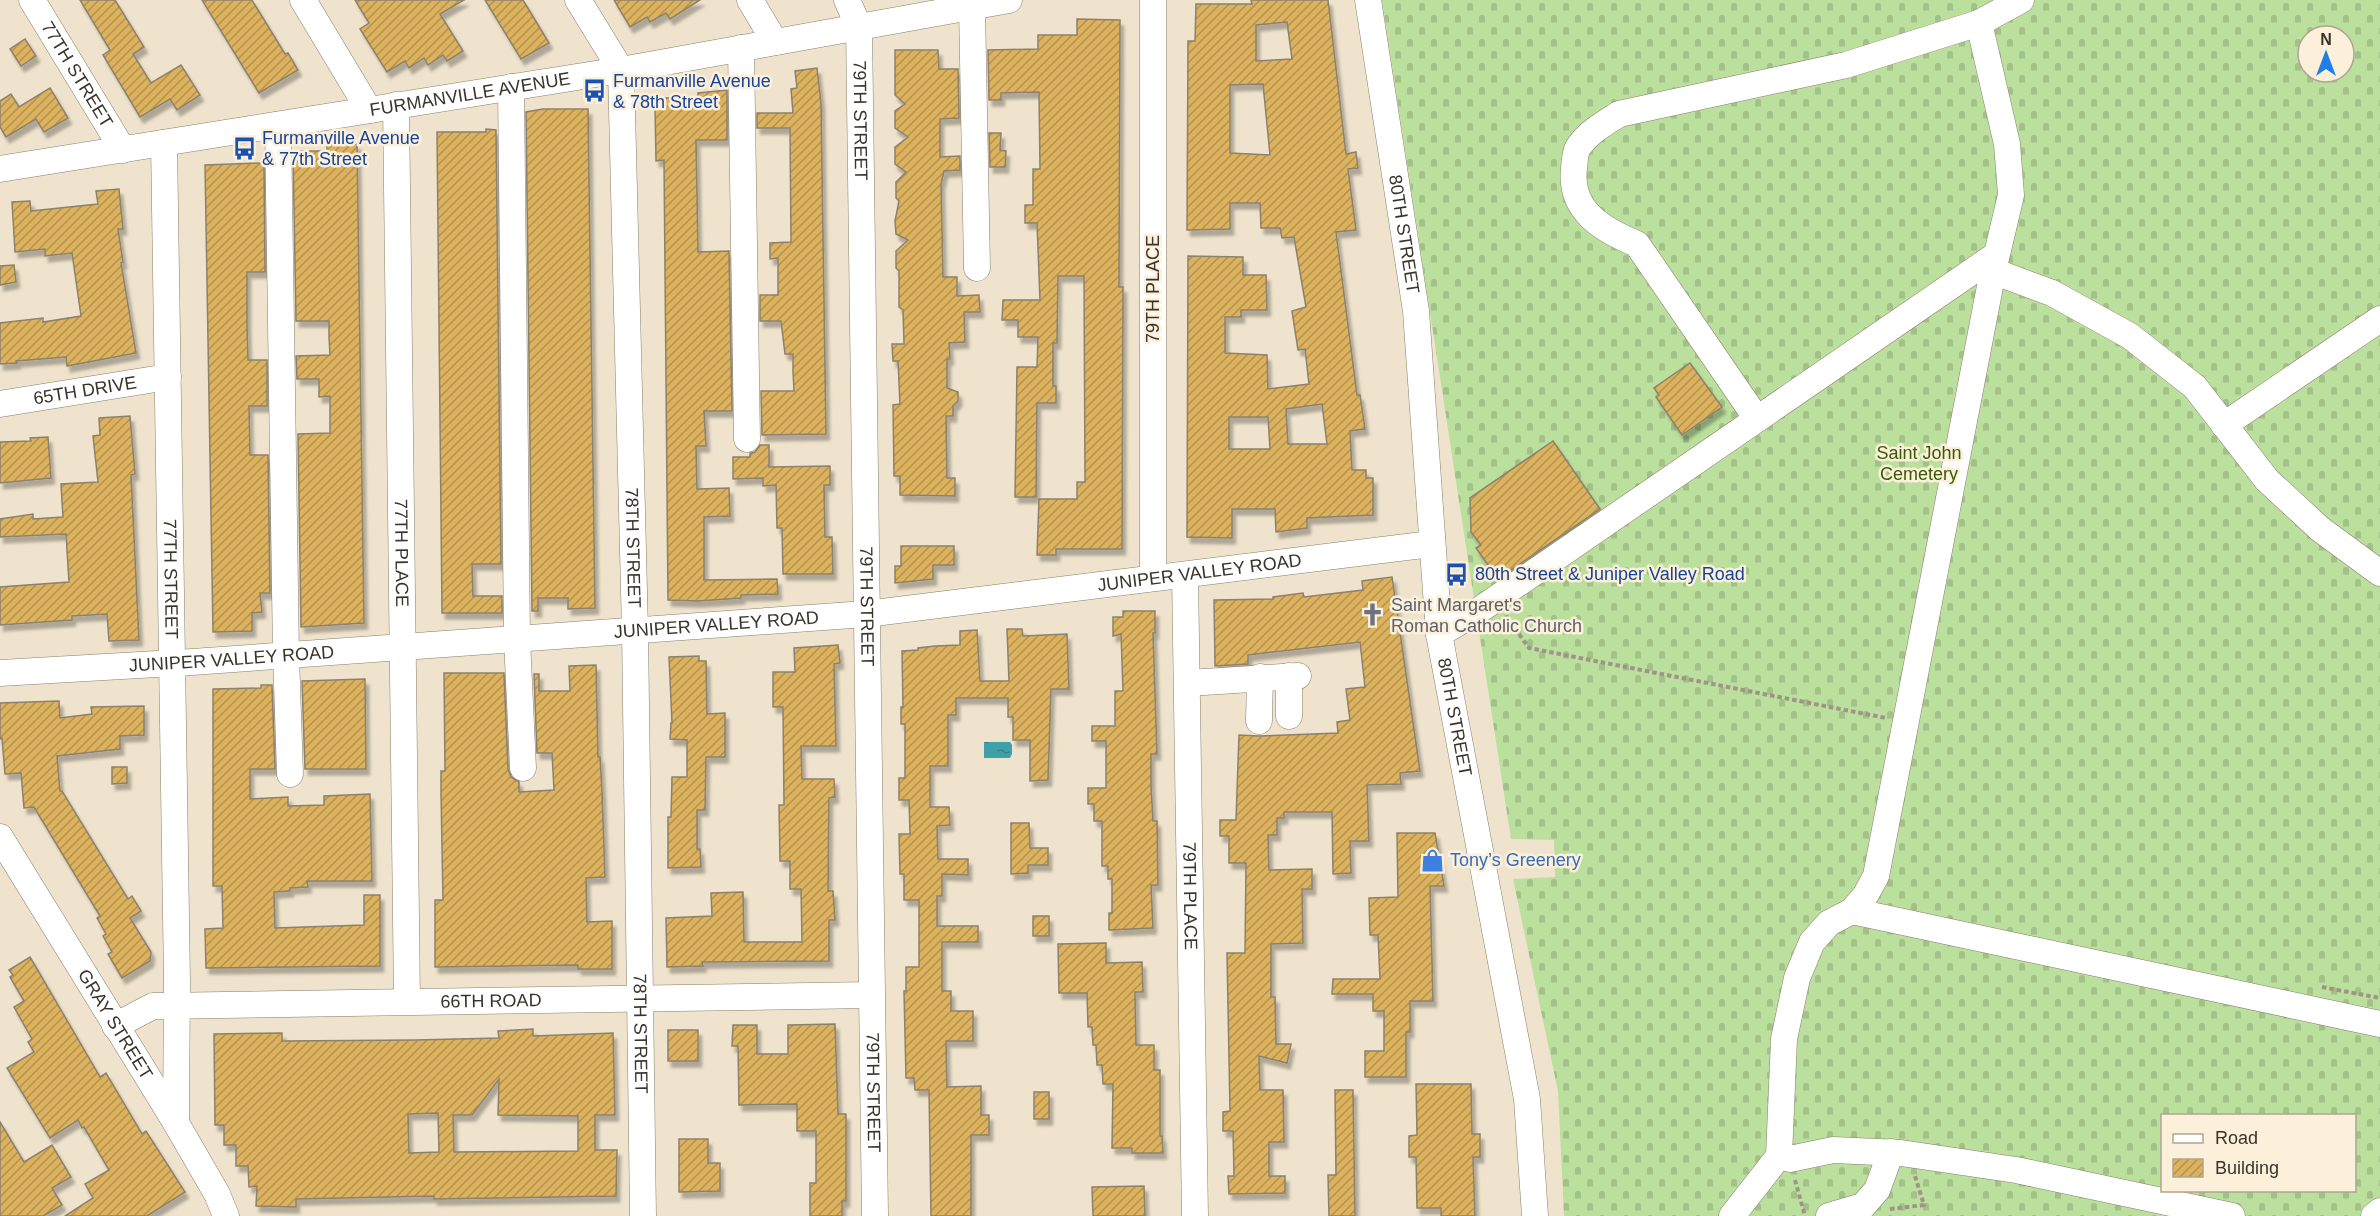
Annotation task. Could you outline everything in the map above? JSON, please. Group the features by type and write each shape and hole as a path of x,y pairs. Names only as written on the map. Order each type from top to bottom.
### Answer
{"street":[{"name":"77TH STREET","path":"32,0 123,150"},
{"path":"303,0 369,110"},
{"path":"578,0 621,70"},
{"path":"750,0 775,42"},
{"name":"79TH STREET","path":"847,0 859,27 874,1216"},
{"name":"FURMANVILLE AVENUE","path":"0,169 621,70 859,27 956,6 1009,0"},
{"name":"79TH PLACE","path":"1153,0 1153,578"},
{"name":"80TH STREET","path":"1368,0 1416,311 1439,634 1527,1099 1535,1216"},
{"path":"1757,419 1637,244 1609,232 1582,210 1573,178 1577,148 1593,131 1619,114 1846,65 1979,23 2021,0"},
{"path":"956,6 977,268"},
{"path":"1784,1157 1784,1039 1797,978 1812,942 1829,923 1852,911 1865,896 1876,876 1904,722 1995,263 2011,195 2007,144 1979,23"},
{"path":"741,48 747,439"},
{"name":"78TH STREET","path":"621,70 635,631 643,1216"},
{"path":"511,87 518,639 523,768"},
{"name":"77TH PLACE","path":"396,105 407,1000"},
{"path":"278,125 290,774"},
{"name":"77TH STREET","path":"164,143 177,1005 176,1123"},
{"path":"1439,634 1494,599 1757,419 1995,263"},
{"path":"1995,263 2130,336 2195,387 2267,480 2320,529 2380,573"},
{"path":"2224,425 2380,319"},
{"name":"65TH DRIVE","path":"0,404 168,377"},
{"name":"JUNIPER VALLEY ROAD","path":"0,673 866,614 1431,544"},
{"name":"79TH PLACE","path":"1185,575 1195,1216"},
{"path":"1188,683 1294,676 1289,716"},
{"path":"1259,721 1260,677"},
{"name":"GRAY STREET","path":"0,837 176,1123 217,1194 226,1216"},
{"path":"1852,911 2380,1024"},
{"name":"66TH ROAD","path":"115,1026 153,1006 177,1005 871,995"},
{"path":"1732,1216 1784,1157 1833,1150 1891,1152 2016,1170 2232,1216"},
{"path":"1829,1216 1863,1206 1877,1191 1891,1152"},
{"path":"2374,1216 2380,1211"}],"path":[{"path":"1494,599 1529,648 1904,722"},
{"path":"1784,1157 1805,1216"}],"green space":[{"name":"Saint John Cemetery","path":"1382,0 2380,0 2380,1216 1564,1216 1558,1091 1513,879 1555,877 1554,840 1511,839"}],"water":[{"path":"984,742 1010,742 1012,754 1010,758 984,758"}],"building":[{"path":"80,0 115,0 144,47 133,54 151,83 181,65 200,95 177,110 170,99 140,117 103,55 110,50"},
{"path":"202,0 252,0 285,54 288,53 298,70 259,93"},
{"path":"355,0 464,0 440,14 463,51 447,61 443,55 428,65 424,58 409,68 405,61 387,72 360,29 369,23"},
{"path":"485,0 523,0 549,43 521,59"},
{"path":"614,0 700,0 670,19 666,13 650,22 647,17 630,27"},
{"path":"1251,0 1328,0 1346,154 1356,152 1358,168 1348,169 1356,230 1336,232 1357,395 1360,395 1365,429 1350,431 1352,470 1366,470 1366,478 1373,478 1373,515 1307,518 1307,528 1276,532 1275,509 1232,509 1232,538 1187,537 1188,256 1243,257 1243,275 1266,275 1267,310 1241,310 1241,317 1225,317 1225,353 1267,355 1268,389 1309,384 1305,349 1298,350 1292,311 1306,307 1294,237 1282,238 1280,228 1261,228 1260,203 1230,203 1230,229 1187,230 1188,41 1195,41 1196,4 1252,4","holes":["1287,22 1292,59 1256,61 1256,25","1263,84 1270,155 1230,153 1230,85","1322,404 1327,444 1288,444 1286,409","1229,417 1268,417 1270,449 1229,449"]},
{"path":"1077,19 1120,20 1119,287 1123,287 1122,549 1056,549 1056,555 1037,555 1039,499 1077,499 1077,482 1085,482 1084,276 1058,276 1057,343 1053,343 1053,386 1056,386 1056,403 1037,403 1036,497 1015,497 1017,367 1037,367 1038,337 1018,337 1018,320 1002,320 1003,300 1040,300 1037,223 1025,223 1025,205 1033,205 1033,169 1040,169 1039,92 1001,93 1001,100 989,100 988,50 1038,49 1038,35 1077,35"},
{"path":"25,39 36,56 21,66 10,49"},
{"path":"895,50 938,50 939,69 958,69 959,118 940,119 940,157 960,156 960,170 944,171 941,184 943,277 957,277 957,296 979,295 980,312 964,312 965,342 949,343 947,388 958,392 958,401 953,406 953,416 946,416 947,478 955,478 955,496 900,495 900,476 894,476 893,405 900,404 898,361 893,361 892,344 904,344 903,310 899,307 899,271 896,268 896,251 908,240 896,234 895,221 899,201 896,198 896,182 906,172 895,164 895,147 908,137 895,128 895,111 905,104 895,95"},
{"path":"817,68 821,103 826,434 762,435 761,391 794,391 793,354 785,354 781,321 760,321 760,295 778,295 778,258 770,259 770,243 791,242 790,128 757,128 757,113 793,113 791,89 797,88 795,71"},
{"path":"50,88 68,118 44,132 36,119 6,137 0,127 0,101 11,94 19,107"},
{"path":"727,90 727,140 696,140 698,252 729,251 732,411 704,411 706,446 696,446 697,489 729,488 730,516 704,517 704,580 777,579 778,594 741,595 741,598 698,601 668,600 664,160 656,161 655,107 659,107 658,98 698,98 698,93"},
{"path":"543,109 588,109 595,608 568,609 568,598 538,598 538,611 532,611 526,112"},
{"path":"486,129 496,130 501,564 472,564 473,596 502,596 502,613 442,613 437,132 486,132"},
{"path":"989,133 1001,133 1000,150 1006,151 1005,167 990,167"},
{"path":"327,144 357,144 364,623 301,627 298,434 330,433 330,396 319,397 319,379 297,379 296,356 330,355 329,321 296,321 293,151 327,151"},
{"path":"264,163 265,272 247,272 247,326 248,360 267,360 267,406 249,406 250,455 268,455 270,593 260,593 262,612 252,613 252,631 213,632 205,165"},
{"path":"119,189 123,229 118,229 123,262 121,263 136,353 67,366 66,357 0,364 0,323 43,318 43,322 81,316 72,253 45,256 45,249 15,252 12,202 30,201 31,211 98,204 96,191"},
{"path":"14,265 16,282 0,285 0,266"},
{"path":"1690,363 1722,407 1682,435 1656,397 1659,395 1654,388"},
{"path":"130,416 135,474 131,475 139,640 109,641 107,614 72,616 72,620 0,625 0,587 69,582 66,534 0,537 0,519 33,514 33,519 63,517 61,484 98,482 93,436 100,435 99,418"},
{"path":"48,437 51,478 0,483 0,442 31,441 30,438"},
{"path":"1553,441 1600,509 1498,579 1476,548 1481,545 1471,532 1470,498"},
{"path":"760,445 769,445 769,467 830,466 830,485 824,485 825,537 832,537 833,574 783,574 782,528 777,528 776,485 763,486 763,478 733,479 733,457 750,457 750,453 755,452"},
{"path":"901,546 954,546 954,565 933,565 933,579 895,583 895,566 901,566"},
{"path":"1392,577 1420,771 1400,773 1401,784 1367,785 1369,841 1350,841 1351,873 1333,874 1332,812 1284,812 1284,818 1277,818 1277,835 1268,835 1269,870 1312,869 1312,889 1302,889 1303,943 1271,944 1271,997 1275,997 1276,1044 1291,1044 1287,1063 1259,1056 1260,1090 1283,1090 1284,1142 1269,1142 1269,1176 1285,1176 1285,1193 1229,1194 1228,1176 1234,1176 1233,1131 1223,1131 1223,1112 1230,1111 1227,953 1245,953 1246,863 1229,863 1229,836 1220,836 1220,820 1236,820 1239,735 1338,733 1337,722 1350,720 1346,689 1365,687 1360,642 1248,655 1248,664 1215,666 1214,600 1273,599 1273,597 1303,593 1304,597 1363,590 1362,581"},
{"path":"1123,611 1155,611 1155,633 1153,633 1157,754 1151,754 1151,785 1153,821 1157,821 1158,885 1151,885 1153,928 1109,930 1109,913 1112,913 1112,879 1108,879 1108,866 1102,866 1102,821 1094,821 1094,804 1088,804 1088,788 1106,788 1106,741 1092,741 1092,726 1115,726 1115,691 1123,691 1121,634 1113,636 1113,617 1123,617"},
{"path":"1007,629 1022,629 1023,636 1067,634 1069,689 1051,689 1048,780 1030,781 1030,740 1013,740 1013,717 1008,717 1008,698 956,698 956,715 948,715 948,766 930,766 930,807 949,807 950,825 937,826 938,859 968,859 968,875 942,874 942,896 937,896 937,926 978,926 978,942 942,942 942,991 951,991 951,1011 973,1011 973,1041 946,1041 947,1087 981,1086 981,1115 989,1115 989,1135 971,1135 971,1216 931,1216 929,1090 915,1090 914,1078 906,1078 904,991 906,991 906,967 919,967 919,900 904,900 904,874 900,874 899,834 910,834 909,800 899,800 899,778 905,778 905,724 901,724 902,651 960,645 960,631 977,630 980,681 1009,681"},
{"path":"838,645 840,663 834,664 836,746 801,746 802,779 834,779 835,797 829,798 828,891 833,891 835,920 829,920 829,961 702,962 703,966 667,967 666,918 712,916 711,893 743,892 744,942 802,942 801,889 790,889 790,861 780,861 779,805 784,805 783,707 773,707 773,672 795,672 794,648"},
{"path":"699,656 699,661 706,661 707,714 725,713 725,757 706,757 705,810 697,810 697,849 700,849 701,867 668,868 668,817 671,817 672,777 687,777 687,740 670,739 672,723 669,657"},
{"path":"596,665 598,757 600,757 605,877 586,878 587,922 612,921 612,969 578,969 578,965 435,967 435,900 443,900 441,771 445,771 444,673 504,673 508,769 511,777 519,782 519,792 554,790 552,753 537,753 534,674 539,674 539,691 570,691 569,666"},
{"path":"365,679 366,769 305,769 302,681"},
{"path":"261,685 272,685 275,769 250,769 250,799 288,797 288,806 324,805 324,796 370,794 372,881 307,881 308,887 274,892 275,928 364,925 364,895 380,895 380,966 206,968 205,929 223,928 222,886 213,886 213,689 261,688"},
{"path":"59,701 60,718 92,714 91,707 144,706 144,735 120,736 120,749 57,756 60,791 128,899 132,896 141,911 130,918 151,952 150,961 122,978 108,954 112,952 97,918 100,916 34,807 24,808 21,773 5,774 2,738 0,739 0,703"},
{"path":"112,767 127,767 127,783 112,784"},
{"path":"1011,823 1029,823 1030,848 1048,848 1048,865 1028,865 1028,873 1011,874"},
{"path":"1397,833 1435,833 1444,886 1430,886 1433,1001 1410,1001 1410,1032 1406,1032 1406,1077 1365,1077 1365,1051 1384,1051 1384,1011 1373,1011 1373,994 1332,994 1333,979 1380,979 1378,935 1370,935 1369,898 1398,897"},
{"path":"1033,916 1049,916 1049,936 1033,936"},
{"path":"1106,943 1106,963 1142,962 1143,992 1135,992 1136,1045 1154,1045 1154,1070 1160,1070 1160,1136 1162,1136 1163,1153 1132,1153 1132,1148 1112,1148 1113,1084 1103,1084 1102,1065 1097,1065 1092,1027 1088,1027 1087,993 1059,993 1058,944"},
{"path":"30,957 100,1077 106,1073 142,1134 146,1131 185,1192 147,1216 65,1216 93,1198 85,1184 109,1170 78,1120 50,1138 7,1068 34,1052 28,1042 32,1039 14,1007 24,1001 10,977 13,975 9,970"},
{"path":"835,1024 838,1114 846,1114 846,1201 842,1201 842,1216 810,1216 810,1183 816,1183 816,1131 797,1131 797,1104 739,1105 738,1046 732,1046 733,1025 757,1025 757,1054 788,1054 788,1025"},
{"path":"533,1029 533,1036 613,1033 615,1115 595,1115 595,1150 617,1150 616,1196 296,1199 296,1207 256,1206 257,1186 249,1187 248,1166 236,1166 236,1145 224,1145 224,1125 215,1125 214,1034 282,1033 282,1041 415,1040 499,1038 498,1031","holes":["499,1079 498,1115 578,1116 578,1151 454,1152 453,1115 472,1115","438,1113 439,1152 409,1153 408,1114"]},
{"path":"668,1030 698,1030 698,1061 668,1061"},
{"path":"1416,1084 1471,1084 1472,1134 1480,1134 1480,1157 1473,1157 1475,1216 1441,1216 1441,1208 1417,1208 1416,1157 1409,1157 1409,1136 1417,1135"},
{"path":"1335,1090 1353,1090 1355,1216 1329,1216 1328,1175 1336,1175"},
{"path":"1034,1092 1049,1092 1049,1119 1034,1119"},
{"path":"0,1122 24,1162 52,1145 71,1177 52,1188 62,1205 43,1216 0,1216"},
{"path":"679,1139 708,1139 708,1163 720,1163 720,1191 679,1192"},
{"path":"1144,1186 1145,1216 1093,1216 1092,1187"}],"place":[{"name":"Furmanville Avenue & 78th Street","path":"595,91"},
{"name":"Furmanville Avenue & 77th Street","path":"244,148"},
{"name":"80th Street & Juniper Valley Road","path":"1457,574"},
{"name":"Saint Margaret's Roman Catholic Church","path":"1373,615"},
{"name":"Tony’s Greenery","path":"1432,860"}]}
